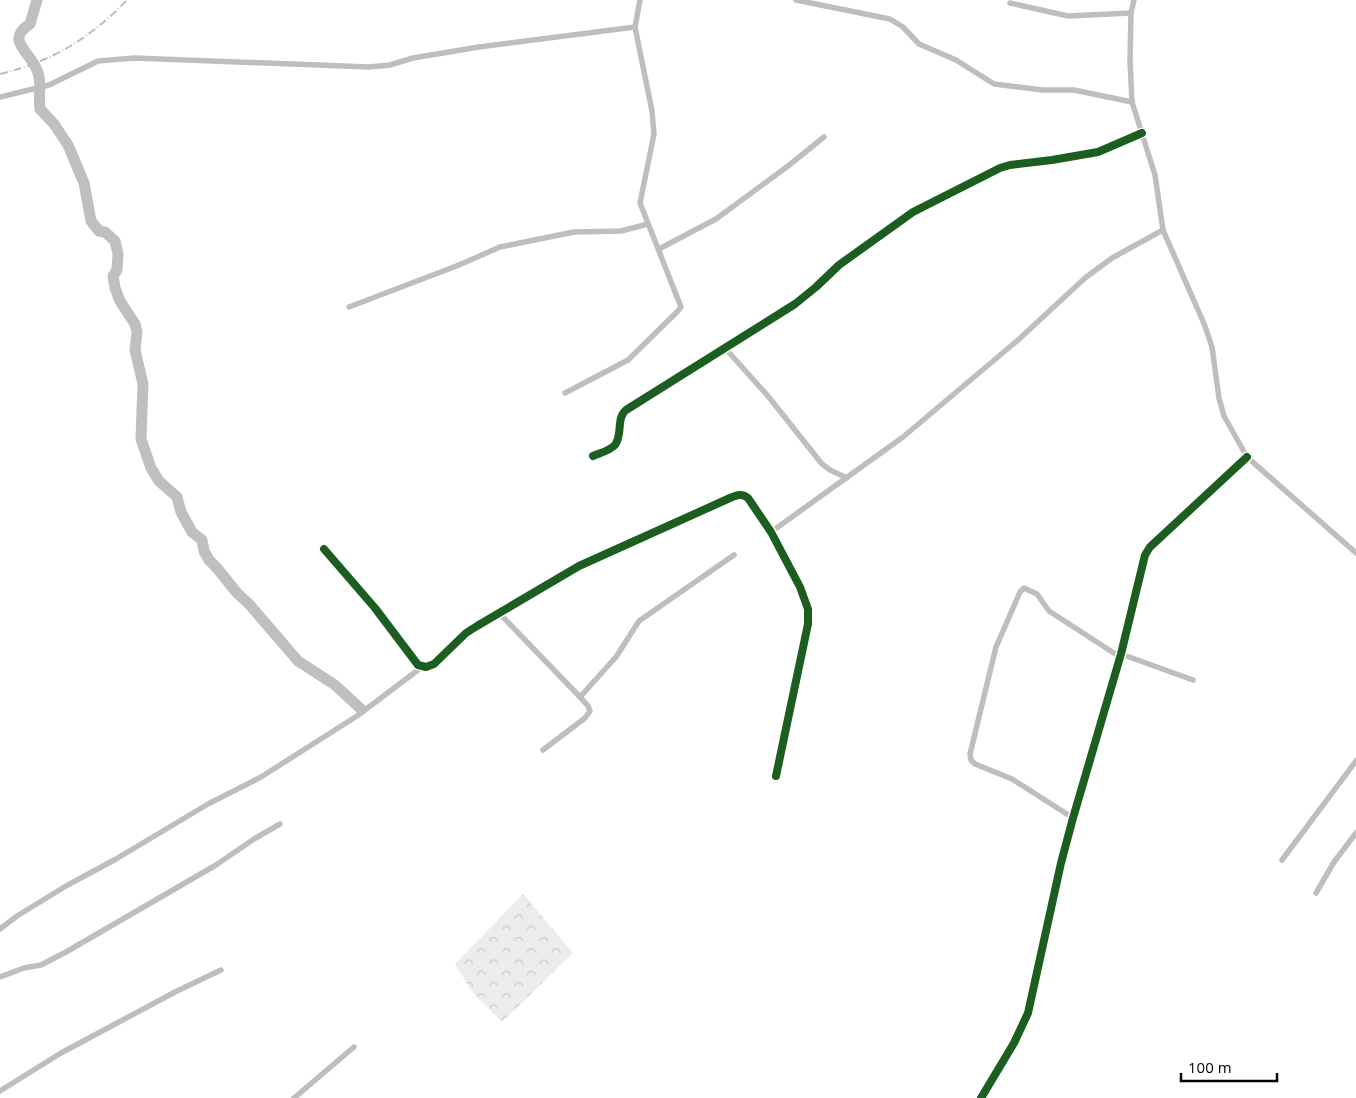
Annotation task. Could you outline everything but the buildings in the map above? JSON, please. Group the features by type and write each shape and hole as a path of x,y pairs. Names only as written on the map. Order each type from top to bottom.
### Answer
{"street":[{"path":"565,393 628,360 680,309 680,304 640,203 654,134 652,111 635,27 640,0"},
{"path":"796,0 890,19 903,27 918,44 956,60 994,84 1043,90 1074,90 1132,102"},
{"path":"1134,0 1131,13 1130,68 1132,102 1156,175 1163,230 1205,326 1212,347 1219,398 1224,416 1247,457 1356,553"},
{"path":"1010,3 1068,16 1131,13"},
{"path":"0,97 49,86 98,61 116,59 369,67 479,46 635,27"},
{"path":"593,456 610,449 615,444 620,433 622,413 795,304 839,265 913,212 982,176 1010,164 1052,160 1098,152 1142,133"},
{"path":"659,249 716,219 788,166 824,136"},
{"path":"349,307 460,265 500,247 574,232 621,231 648,224"},
{"path":"772,532 903,437 1018,340 1085,278 1112,258 1163,230"},
{"path":"725,348 768,396 822,464 847,478"},
{"path":"981,1098 1014,1043 1028,1013 1061,863 1120,656 1144,555 1150,547 1247,457"},
{"path":"0,929 17,916 66,886 116,859 208,804 260,777 356,716 422,667 434,664 466,633 579,566 741,494 748,498 772,532 807,603 808,616 776,776"},
{"path":"324,549 375,608 407,652 422,667"},
{"path":"580,697 616,657 639,621 734,555"},
{"path":"1073,818 1023,785 975,764 971,760 970,754 996,647 1020,592 1024,588 1037,594 1049,611 1120,656 1193,680"},
{"path":"500,614 580,697 589,709 588,714 543,750"},
{"path":"1282,860 1356,762"},
{"path":"0,977 24,968 41,965 66,952 216,865 280,824"},
{"path":"1316,893 1334,862 1356,833"},
{"path":"0,1091 61,1052 221,970"},
{"path":"294,1098 354,1047"}],"green space":[{"path":"523,894 573,953 502,1022 473,993 455,964"}],"waterway":[{"path":"37,0 30,24 22,30 19,42 38,73 40,109 54,124 68,145 84,183 91,221 99,231 105,232 115,241 118,254 117,270 113,276 115,288 120,301 135,324 137,332 135,350 143,384 141,439 151,468 159,481 177,497 181,512 192,532 202,540 204,551 209,560 237,593 249,604 298,661 335,685 361,709"}],"railway":[{"path":"0,74 37,62 69,47 99,26 127,0"}],"cycle path":[{"path":"593,456 615,445 619,436 621,417 626,410 795,304 839,265 913,212 1000,168 1098,152 1142,133"},
{"path":"981,1098 1014,1043 1028,1013 1061,863 1121,654 1145,555 1150,547 1247,457"},
{"path":"324,549 375,608 418,665 426,667 434,664 466,633 579,566 733,497 739,495 746,496 771,532 800,587 808,609 808,624 776,776"}]}
